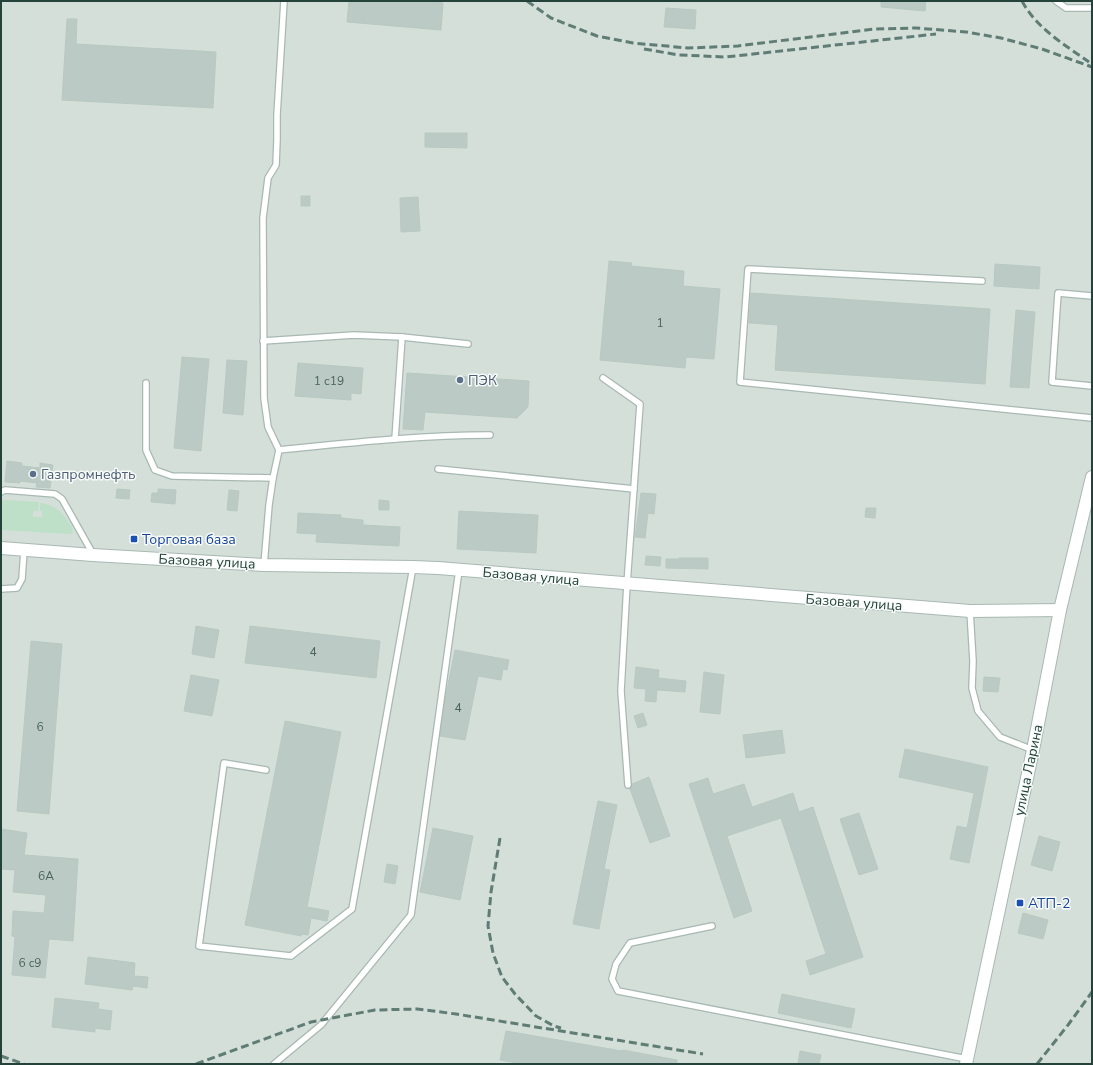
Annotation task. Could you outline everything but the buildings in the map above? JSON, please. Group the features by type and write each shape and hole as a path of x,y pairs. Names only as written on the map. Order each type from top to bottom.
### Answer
{"street":[{"name":"улица Ларина","path":"966,1062 1033,750 1060,610 1092,477"},
{"name":"Базовая улица","path":"1,548 264,565 413,567 970,611 1060,610"}],"lane":[{"path":"264,565 269,506 279,450 268,427 264,398 263,218 268,178 276,165 276,115 284,1"},
{"path":"1056,1 1066,8 1092,8"},
{"path":"982,281 748,269 740,382 1092,418"},
{"path":"1092,296 1058,294 1052,382 1092,386"},
{"path":"263,341 354,335 402,337 468,344"},
{"path":"395,439 402,337"},
{"path":"603,378 640,404 627,584 622,691 628,785"},
{"path":"146,383 146,450 155,470 172,476 273,478"},
{"path":"279,450 395,439 490,435"},
{"path":"438,469 634,489"},
{"path":"1,492 5,490 55,494 62,500 93,555"},
{"path":"1,589 17,588 22,579 24,550"},
{"path":"266,770 224,763 199,946 291,956 352,909 413,567"},
{"path":"274,1064 321,1025 412,915 459,570"},
{"path":"970,611 973,661 972,688 978,711 1000,737 1033,750"},
{"path":"712,926 630,943 616,964 612,979 618,991 966,1062"}],"shaded area":[{"path":"1,1 1092,1 1092,1064 1,1064"}],"green space":[{"path":"1,501 39,502 38,511 33,511 33,517 42,517 40,503 52,506 59,510 64,516 73,532 68,534 1,530"}],"railway":[{"path":"527,1 551,18 597,36 633,43 688,48 738,46 874,29 916,28 966,32 1001,38 1042,49 1092,67"},
{"path":"1022,1 1028,11 1043,28 1089,62"},
{"path":"644,49 679,55 726,57 936,34"},
{"path":"500,838 491,892 488,926 493,953 502,977 515,994 536,1016 554,1026 561,1028"},
{"path":"1037,1064 1092,992"},
{"path":"196,1064 311,1022 375,1010 417,1009 703,1054"},
{"path":"1,1056 24,1064"}],"place":[{"name":"ПЭК","path":"460,380"},
{"name":"Газпромнефть","path":"33,474"},
{"name":"Торговая база","path":"134,539"},
{"name":"АТП-2","path":"1020,903"}]}
